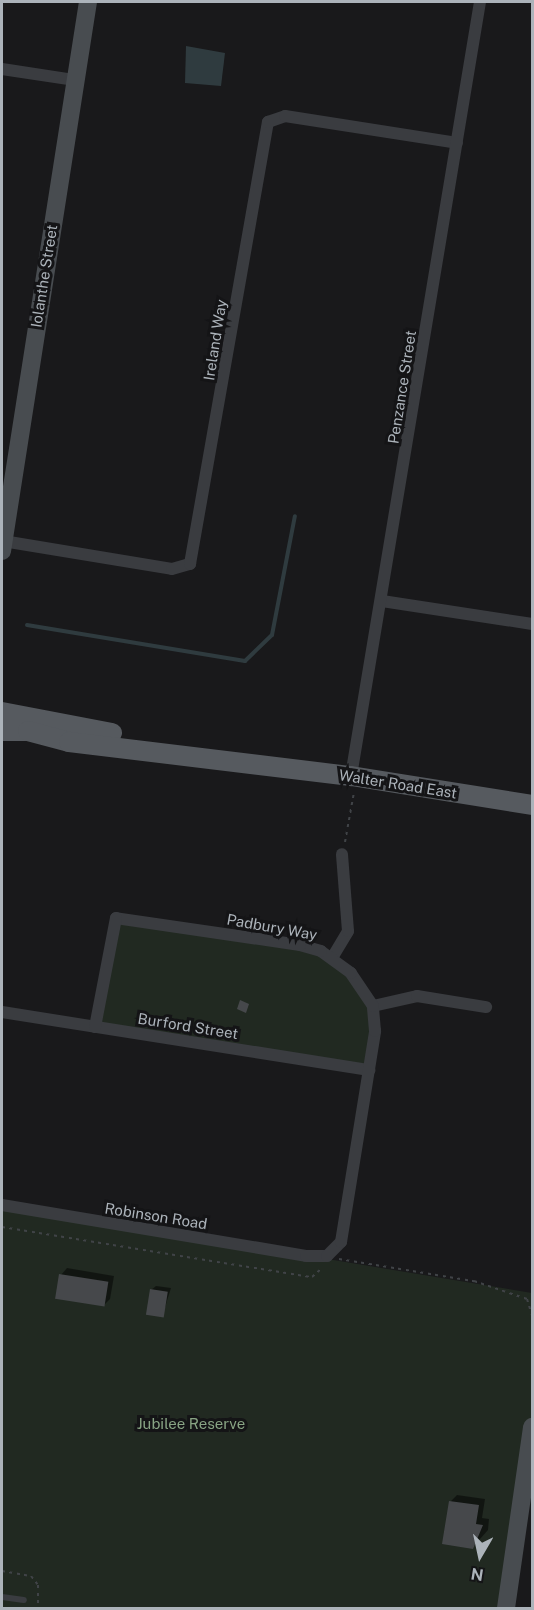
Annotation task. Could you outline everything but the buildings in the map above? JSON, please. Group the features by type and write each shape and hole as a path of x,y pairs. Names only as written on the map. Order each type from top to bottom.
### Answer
{"main road":[{"name":"Walter Road East","path":"2,712 234,752 264,764"},
{"name":"Walter Road East","path":"2,732 264,764 353,784 532,805"}],"street":[{"name":"Iolanthe Street","path":"2,546 88,2"},
{"name":"Penzance Street","path":"353,784 480,2"},
{"path":"2,69 75,80"},
{"name":"Ireland Way","path":"2,546 172,568 190,564 268,122 285,116 457,143"},
{"path":"382,601 532,624"},
{"path":"332,958 348,931 342,854"},
{"name":"Padbury Way","path":"95,1027 116,918 300,945 332,958 373,1006"},
{"path":"327,1256 345,1235 369,1070 373,1006 417,996 486,1007"},
{"name":"Burford Street","path":"2,1012 369,1070"},
{"name":"Robinson Road","path":"2,1205 306,1256 327,1256"},
{"path":"506,1608 532,1427"}],"lane":[{"path":"2,1596 24,1600"}],"path":[{"path":"342,854 353,784"},
{"path":"2,1227 312,1277 327,1256 474,1281 527,1299 532,1315"},
{"path":"2,1571 31,1576 38,1585 38,1608"}],"green space":[{"path":"116,918 300,945 332,958 373,1006 369,1070 95,1027"},
{"name":"Jubilee Reserve","path":"2,1205 532,1293 532,1427 506,1608 2,1608"}],"shaded area":[{"path":"186,46 225,53 221,86 185,83"}],"waterway":[{"path":"27,625 245,661 272,635 295,516"}]}
